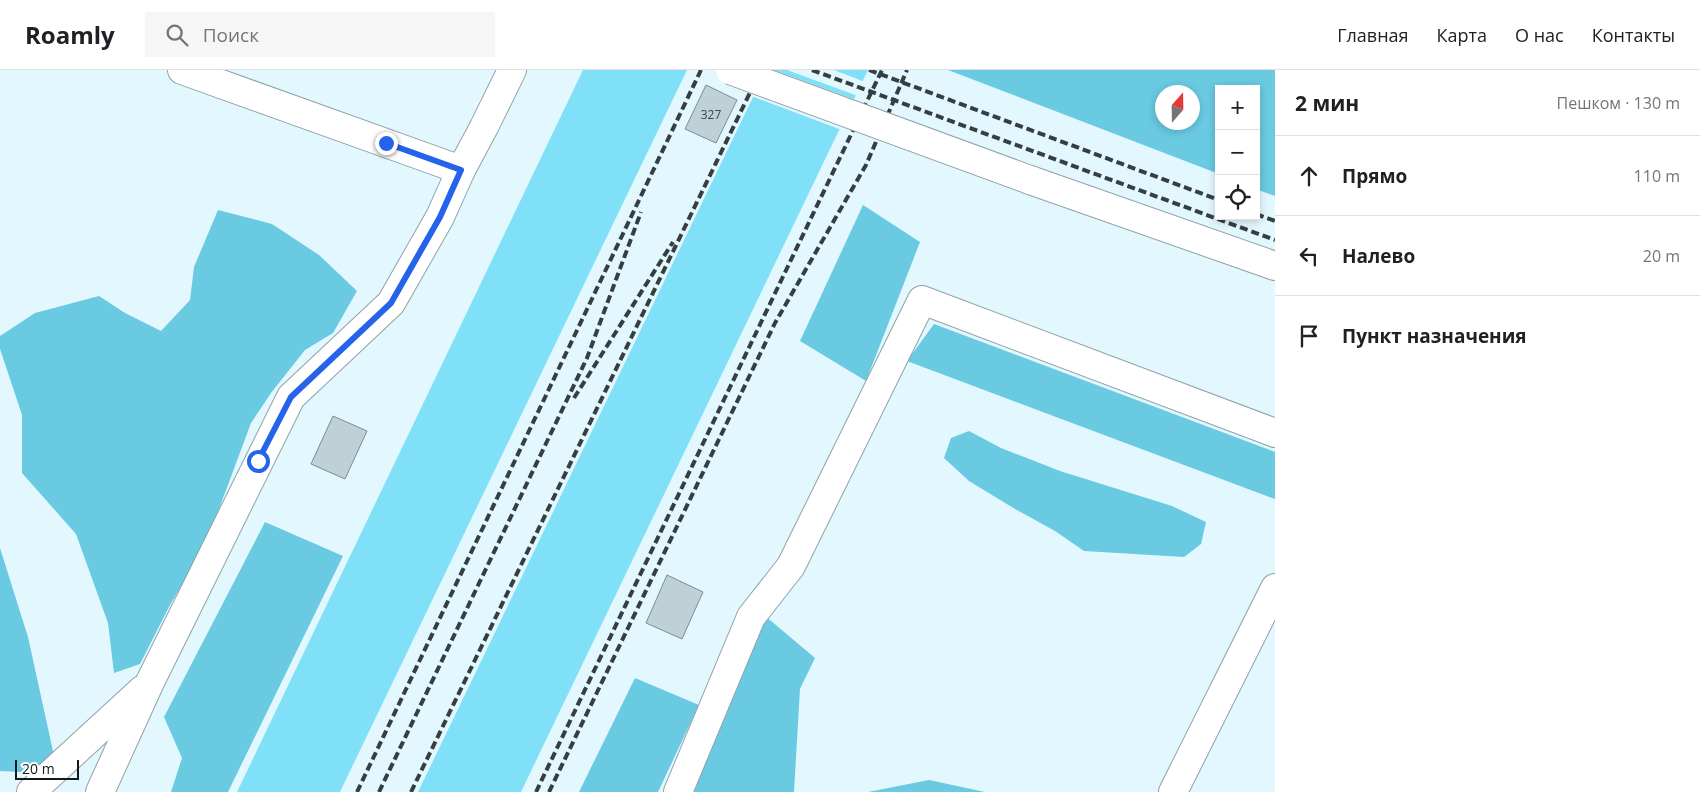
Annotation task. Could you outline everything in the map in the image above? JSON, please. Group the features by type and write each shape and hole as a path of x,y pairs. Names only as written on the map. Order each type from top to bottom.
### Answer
{"main road":[{"path":"182,70 461,170"},
{"path":"100,792 150,682 291,397 391,303 440,217 461,170 512,70"},
{"path":"730,70 1030,180 1275,266"},
{"path":"678,792 751,618 791,566 922,300 1275,433"},
{"path":"1173,792 1275,587"},
{"path":"32,792 150,682"}],"shaded area":[{"path":"583,70 687,70 340,792 237,792"},
{"path":"766,70 868,70 521,792 418,792"},
{"path":"948,70 1275,70 1275,196 1260,190 1260,85 1215,85 1215,172"},
{"path":"863,205 920,242 866,381 800,341"},
{"path":"218,210 272,224 319,255 357,291 333,333 305,350 271,393 251,423 206,544 170,605 140,664 114,673 108,623 76,534 22,473 22,415 0,349 0,336 35,313 99,296 125,313 161,331 190,300 194,267"},
{"path":"934,324 1275,452 1275,499 907,361"},
{"path":"969,431 1001,448 1060,471 1172,506 1206,522 1201,544 1184,557 1084,551 1055,531 969,481 944,458 951,438"},
{"path":"265,522 343,556 228,792 171,792 182,758 164,717"},
{"path":"0,548 28,637 58,774 0,771"},
{"path":"764,615 815,658 800,689 794,792 694,792"},
{"path":"635,678 699,705 658,792 579,792"},
{"path":"929,780 985,792 868,792"}],"pier":[{"path":"763,70 774,70 856,100 842,130 751,96"},
{"path":"787,70 834,70 865,82 858,96"}],"building":[{"path":"706,85 737,100 716,143 685,129"},
{"path":"333,416 367,431 345,479 311,464"},
{"path":"667,575 703,592 682,639 646,623"}],"railway":[{"path":"357,792 701,70"},
{"path":"411,792 761,70"},
{"path":"812,70 1275,240"},
{"path":"869,70 1215,199"},
{"path":"536,792 882,70"},
{"path":"549,792 775,323 866,165 907,70"},
{"path":"379,792 587,358 641,212"},
{"path":"1260,215 1275,221"},
{"path":"574,398 673,242"}],"route":[{"path":"258,461 291,397 391,303 440,217 461,170 386,143"}]}
